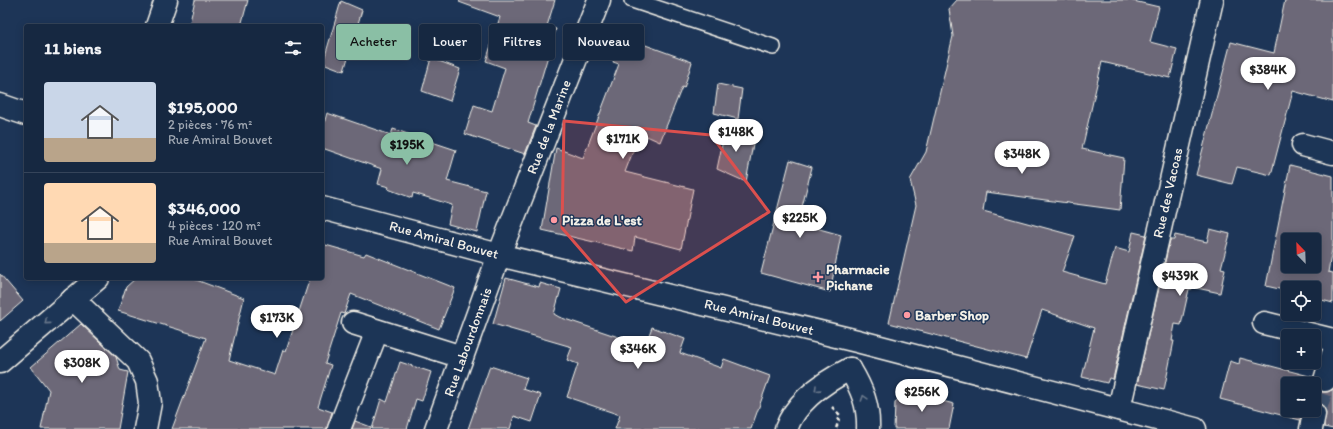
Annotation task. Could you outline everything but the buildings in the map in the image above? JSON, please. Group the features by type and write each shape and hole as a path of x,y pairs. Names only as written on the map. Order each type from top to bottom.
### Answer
{"street":[{"path":"158,24 166,0"},
{"name":"Rue de la Marine","path":"499,255 599,0"},
{"name":"Rue des Vacoas","path":"1119,410 1212,0"},
{"path":"0,105 24,113"},
{"path":"1303,145 1333,153"},
{"name":"Rue Amiral Bouvet","path":"324,209 499,255 857,341 1194,429"},
{"name":"Rue Labourdonnais","path":"436,429 499,255"},
{"path":"0,362 96,280"},
{"path":"73,299 138,361 147,381 150,403 145,429"},
{"path":"353,323 462,357"},
{"path":"1264,323 1333,340"},
{"path":"339,429 377,331"},
{"path":"857,341 850,369 864,396 868,415 868,429"},
{"path":"1325,380 1333,354"},
{"path":"786,429 800,406 821,385 850,369"}],"lane":[{"path":"632,0 773,47"}],"highlighted area":[{"path":"564,121 711,135 769,212 626,302 562,228"}],"tunnel":[{"path":"1321,392 1325,380"}],"place":[{"name":"Pizza de L'est","path":"554,220"},
{"name":"Pharmacie Pichane","path":"818,277"},
{"name":"Barber Shop","path":"907,315"}]}
